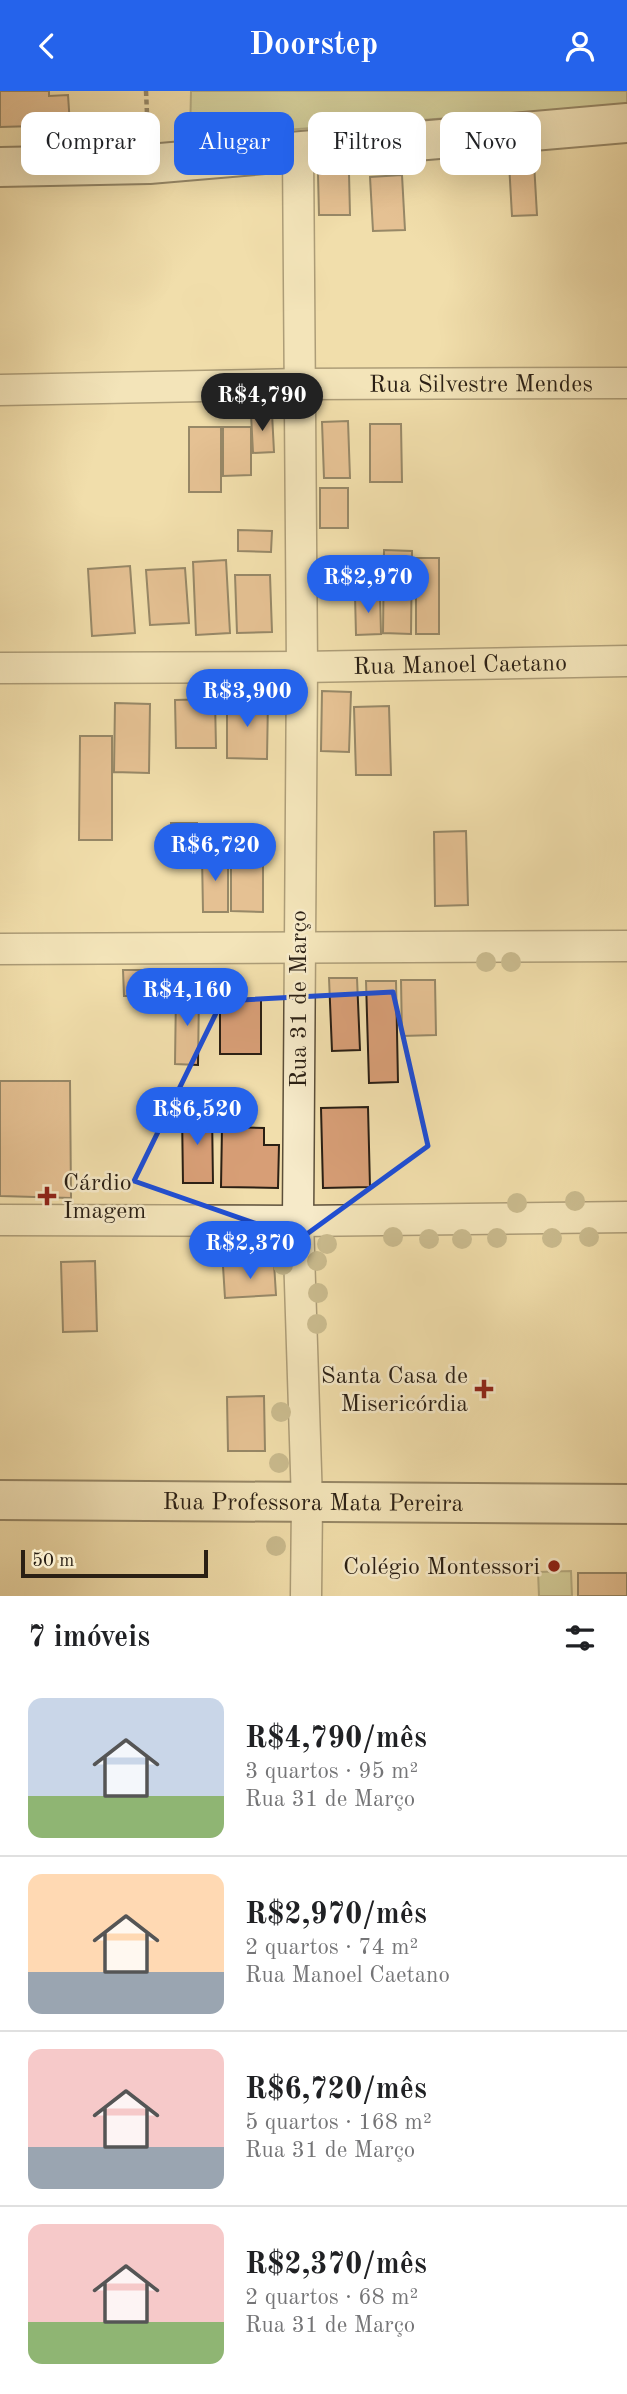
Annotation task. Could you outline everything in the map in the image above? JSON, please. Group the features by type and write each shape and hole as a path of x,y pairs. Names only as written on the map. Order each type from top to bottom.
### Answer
{"street":[{"path":"160,163 627,123"},
{"name":"Rua 31 de Março","path":"298,150 302,667 298,1221 307,1502 306,1596"},
{"path":"0,167 21,167"},
{"name":"Rua Silvestre Mendes","path":"0,390 300,384 627,383"},
{"name":"Rua Manoel Caetano","path":"0,668 302,667 627,661"},
{"path":"0,949 627,946"},
{"path":"0,1220 298,1221 627,1217"},
{"name":"Rua Professora Mata Pereira","path":"0,1500 627,1504"}],"path":[{"path":"146,91 147,112"}],"highlighted area":[{"path":"393,992 428,1146 300,1239 134,1181 222,1001"}],"green space":[{"path":"191,91 627,91 627,105 531,112 440,112 440,119 426,120 426,112 308,112 308,128 294,129 294,112 191,112"},
{"path":"571,1571 572,1596 539,1596 538,1572"}],"building":[{"path":"0,91 49,91 49,96 68,95 69,112 21,112 21,126 0,127"},
{"path":"318,175 349,175 350,215 319,215"},
{"path":"402,175 405,230 373,231 370,177"},
{"path":"510,175 535,175 537,215 512,216"},
{"path":"272,413 274,452 253,453 251,414"},
{"path":"348,421 350,478 324,478 322,422"},
{"path":"370,424 401,424 402,482 370,482"},
{"path":"189,427 221,427 221,492 189,492"},
{"path":"223,427 251,427 251,475 223,476"},
{"path":"320,488 348,488 348,528 320,528"},
{"path":"238,530 272,531 271,552 238,551"},
{"path":"384,550 412,551 411,634 383,633"},
{"path":"416,558 439,558 439,634 416,634"},
{"path":"226,560 230,633 196,635 193,562"},
{"path":"130,566 135,633 92,636 88,569"},
{"path":"185,568 189,623 150,625 146,570"},
{"path":"235,575 270,575 272,632 237,633"},
{"path":"355,595 380,595 381,634 356,635"},
{"path":"322,691 351,692 349,752 321,751"},
{"path":"215,699 216,748 176,748 175,700"},
{"path":"227,699 268,699 267,759 227,758"},
{"path":"115,703 150,704 149,773 114,772"},
{"path":"389,706 391,775 356,775 354,707"},
{"path":"80,736 112,736 112,840 79,840"},
{"path":"171,823 197,823 198,857 173,858"},
{"path":"466,831 468,905 435,906 434,832"},
{"path":"202,855 228,855 228,912 203,912"},
{"path":"231,862 263,863 263,912 231,911"},
{"path":"123,970 145,970 146,996 124,996"},
{"path":"329,978 357,978 360,1050 332,1051"},
{"path":"401,980 435,980 436,1035 402,1036"},
{"path":"366,981 396,981 398,1082 369,1083"},
{"path":"176,992 199,992 198,1065 175,1064"},
{"path":"220,999 261,999 261,1054 220,1054"},
{"path":"0,1081 70,1081 71,1198 0,1196"},
{"path":"368,1107 370,1187 323,1188 321,1108"},
{"path":"182,1112 212,1112 213,1183 183,1183"},
{"path":"222,1127 264,1128 264,1145 279,1145 278,1188 221,1187"},
{"path":"95,1261 97,1331 63,1332 61,1262"},
{"path":"274,1263 276,1295 225,1298 223,1266"},
{"path":"264,1396 265,1451 228,1451 227,1397"},
{"path":"578,1573 627,1573 627,1596 578,1596"}],"place":[{"name":"Cárdio Imagem","path":"47,1196"},
{"name":"Santa Casa de Misericórdia","path":"484,1389"},
{"name":"Colégio Montessori","path":"554,1566"}]}
